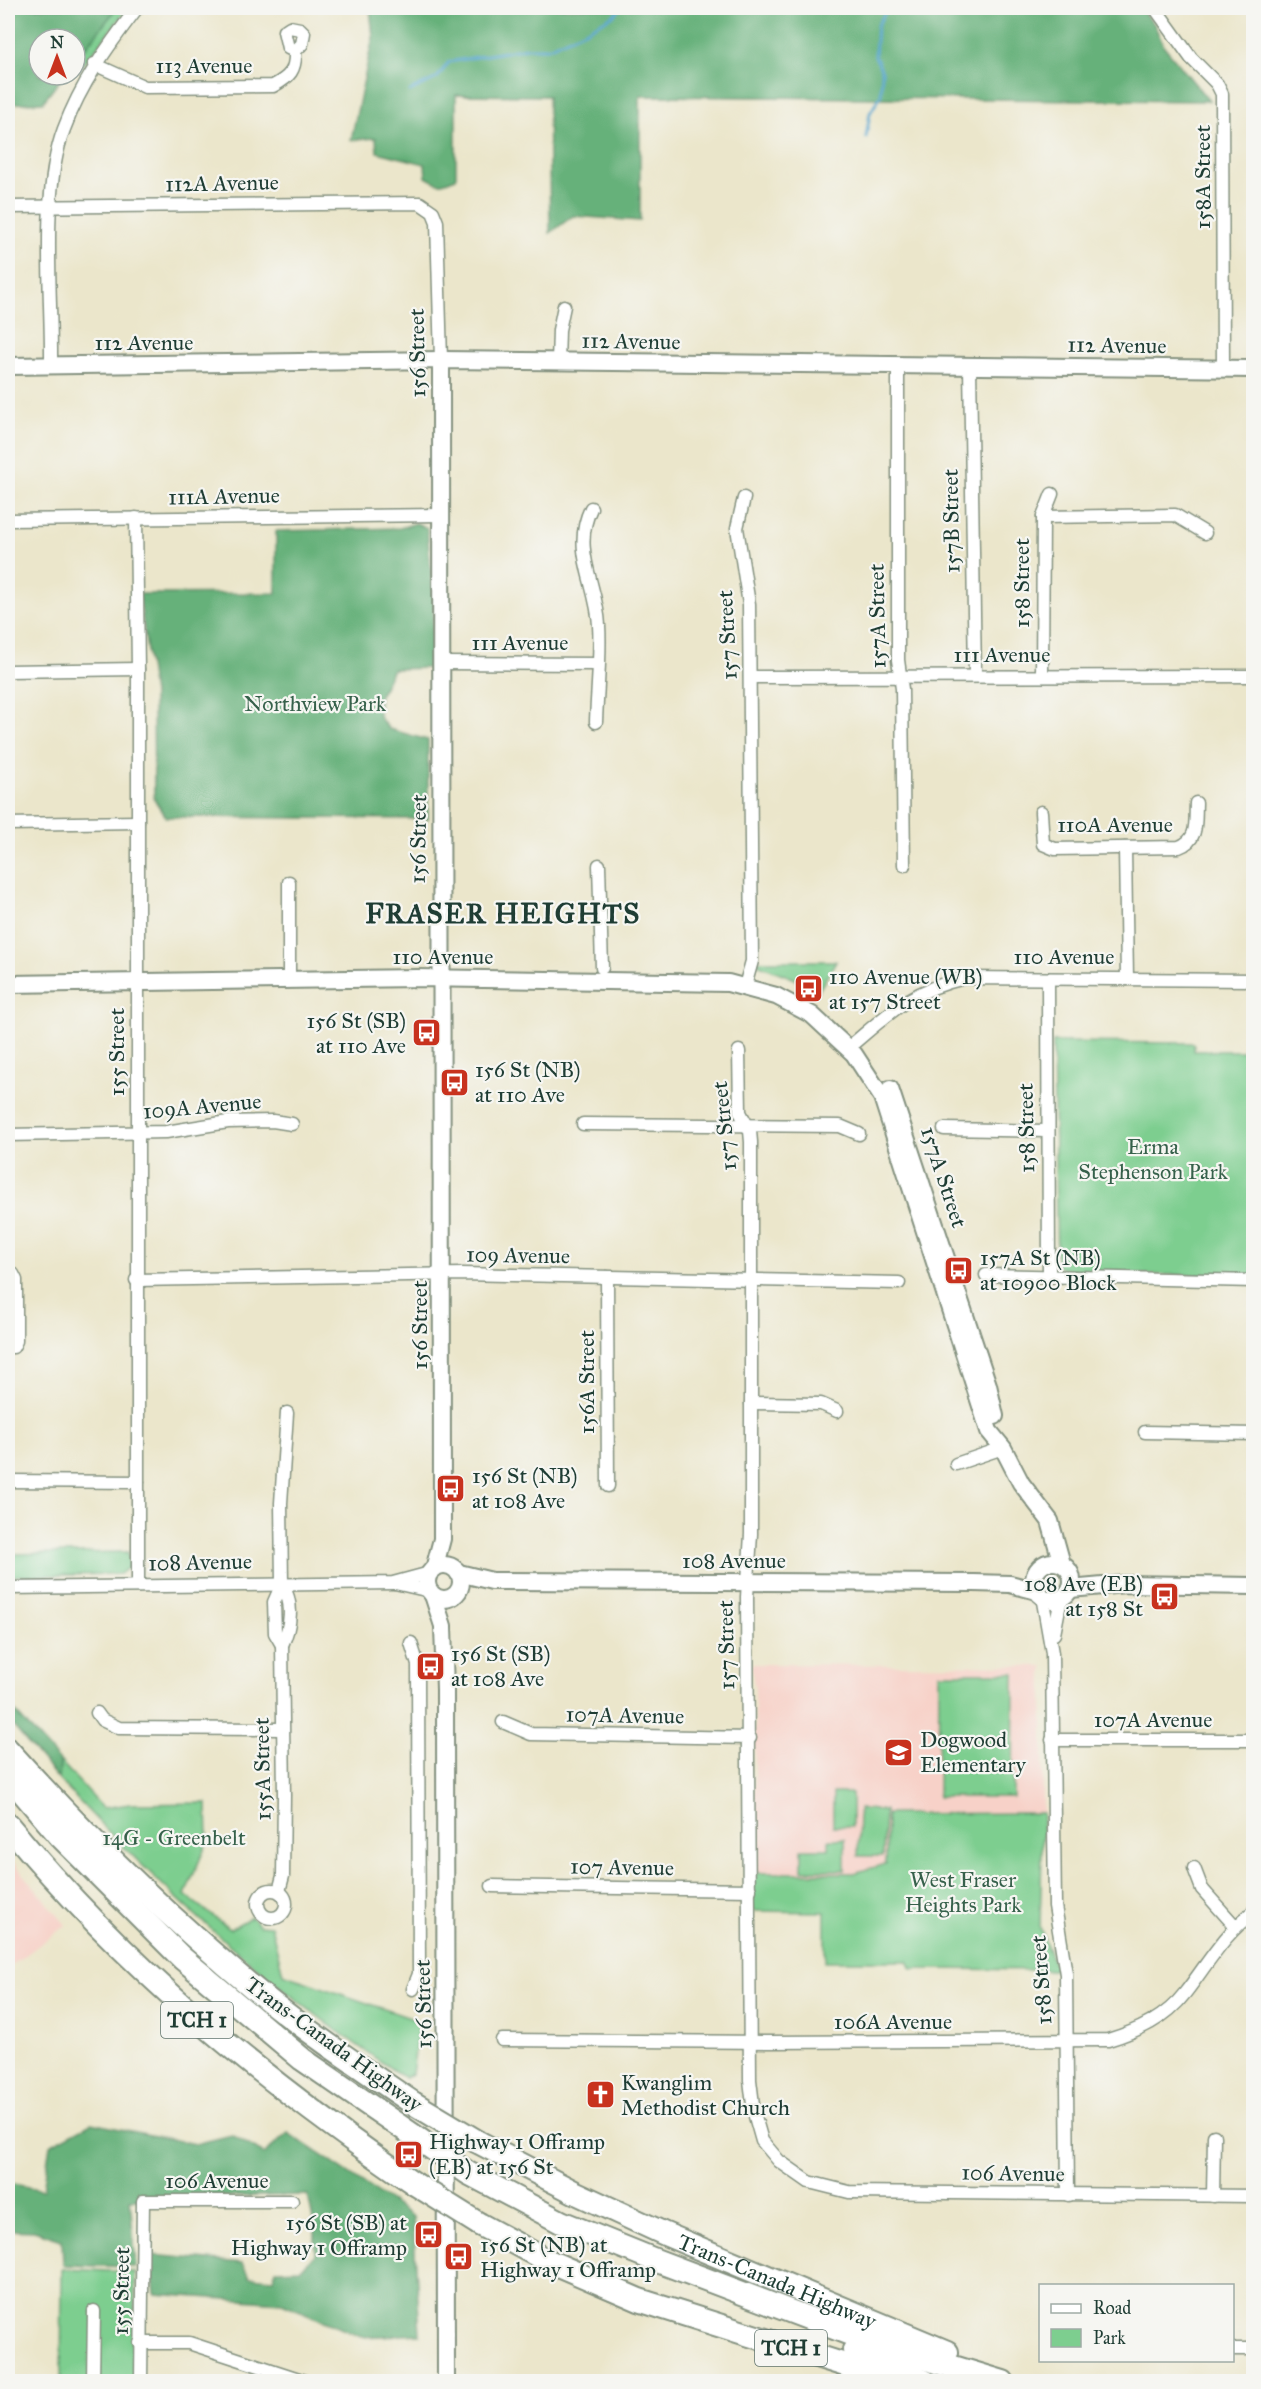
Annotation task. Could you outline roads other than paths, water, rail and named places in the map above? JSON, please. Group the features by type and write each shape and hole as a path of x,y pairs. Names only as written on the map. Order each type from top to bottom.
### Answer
{"highway":[{"path":"8,1757 60,1836 182,1958 302,2059 447,2166 516,2200 645,2256 874,2343 1003,2382"},
{"name":"Trans-Canada Highway","path":"8,1757 197,1940 315,2036 413,2103 478,2142 574,2192 665,2234 1017,2382"},
{"path":"8,1794 120,1915 235,2021 294,2068 511,2210 556,2231 868,2356 926,2382"},
{"name":"TCH 1","path":"8,1825 103,1932 155,1983 275,2085 415,2184 479,2224 544,2259 639,2300 897,2382"},
{"path":"684,2316 857,2382"}],"street":[{"path":"51,365 51,202 64,129 94,64 137,8"},
{"name":"158A Street","path":"1155,8 1191,58 1217,84 1222,94 1223,369"},
{"name":"113 Avenue","path":"94,64 145,87 273,86 288,78 296,64 295,51"},
{"name":"112A Avenue","path":"8,207 51,202 409,201 420,203 433,212"},
{"name":"156 Street","path":"432,1571 442,1539 440,972 443,663 441,360 438,231 433,212"},
{"path":"558,363 559,323 564,306"},
{"name":"112 Avenue","path":"8,366 441,360 1254,369"},
{"name":"157A Street","path":"898,366 904,865"},
{"name":"157B Street","path":"970,367 975,675"},
{"name":"158 Street","path":"1042,675 1043,517 1052,494"},
{"name":"157 Street","path":"744,498 737,528 749,604 752,961 747,981"},
{"path":"591,508 583,530 583,553 598,614 600,644 597,664 596,722"},
{"name":"111A Avenue","path":"8,519 441,515"},
{"path":"1043,517 1175,515 1205,533"},
{"name":"155 Street","path":"136,518 138,1586"},
{"name":"111 Avenue","path":"443,663 597,664"},
{"path":"8,671 138,669"},
{"name":"111 Avenue","path":"750,677 1254,676"},
{"name":"110A Avenue","path":"1041,812 1043,844 1055,849 1179,847 1194,836 1196,803"},
{"path":"8,824 138,822"},
{"path":"1125,848 1127,979"},
{"path":"537,979 542,974 596,973 602,968 599,865"},
{"path":"289,882 289,974"},
{"name":"110 Avenue","path":"8,973 137,976 602,968 704,970 778,986 813,1004 853,1045 905,1000 930,987 965,978 1254,980"},
{"name":"110 Avenue","path":"440,972 537,979 747,981"},
{"name":"110 Avenue","path":"8,984 137,976"},
{"name":"158 Street","path":"1048,979 1046,1131 1048,1277"},
{"name":"157A Street","path":"853,1045 882,1074 900,1113 988,1385 1000,1444 1021,1483 1053,1526 1065,1581"},
{"name":"157 Street","path":"739,1051 740,1112 748,1126 751,1142 751,1534 747,1583 750,1738 750,2042 754,2113 762,2141 779,2161"},
{"name":"109A Avenue","path":"8,1135 175,1131 228,1122 273,1121 292,1124"},
{"path":"583,1124 840,1126 859,1134"},
{"path":"944,1129 1046,1131"},
{"path":"8,1273 13,1274 16,1280 16,1341 13,1347 8,1347"},
{"name":"109 Avenue","path":"136,1280 441,1274 899,1283"},
{"path":"986,1275 1254,1281"},
{"name":"156A Street","path":"607,1277 608,1486"},
{"path":"752,1403 812,1403 837,1411"},
{"name":"155A Street","path":"279,1891 283,1876 282,1645 289,1631 290,1602 289,1594 282,1584 281,1503 287,1413"},
{"path":"1145,1432 1254,1434"},
{"path":"956,1464 1000,1444"},
{"path":"8,1481 138,1482"},
{"name":"157A Street","path":"1040,1568 1048,1533 1042,1510"},
{"name":"156 Street","path":"442,1539 455,1570"},
{"path":"1052,1562 1065,1581 1051,1599 1039,1593 1034,1581 1040,1568 1052,1562"},
{"path":"445,1565 455,1570 462,1583 456,1593 441,1599 432,1593 427,1584 432,1571 445,1565"},
{"name":"108 Avenue","path":"974,1583 1040,1568"},
{"name":"108 Avenue","path":"455,1570 492,1581 974,1583 1010,1584 1039,1593"},
{"name":"108 Avenue","path":"8,1588 393,1582 432,1571"},
{"name":"108 Avenue","path":"456,1593 492,1581"},
{"path":"1065,1581 1254,1586"},
{"name":"158 Street","path":"1065,1581 1052,1653 1052,1740 1055,1906 1066,1974 1068,2195"},
{"name":"108 Avenue","path":"393,1582 432,1593"},
{"name":"156 Street","path":"432,1593 443,1626 447,2166 446,2382"},
{"name":"156 Street","path":"443,1626 456,1593"},
{"name":"158 Street","path":"1039,1593 1052,1653"},
{"name":"156 Street","path":"411,1643 417,1657 418,1677 419,1974 413,1989"},
{"path":"97,1713 102,1720 119,1728 282,1729"},
{"name":"107A Avenue","path":"502,1722 531,1734 750,1738"},
{"name":"107A Avenue","path":"1052,1740 1254,1740"},
{"path":"1194,1868 1202,1889 1235,1926 1254,1912"},
{"name":"107 Avenue","path":"492,1886 750,1890"},
{"name":"106A Avenue","path":"502,2040 1067,2042 1108,2040 1126,2035 1156,2020 1184,1994 1235,1926"},
{"path":"1213,2196 1214,2136"},
{"name":"106 Avenue","path":"779,2161 808,2182 849,2192 1254,2196"},
{"name":"155 Street","path":"141,2382 143,2201"},
{"name":"106 Avenue","path":"143,2201 292,2201"},
{"path":"93,2382 94,2311"},
{"path":"140,2343 189,2343 293,2379 308,2382"},
{"path":"1234,2349 1254,2349"}],"waterway":[{"path":"410,91 437,78 449,62 527,48 548,48 585,31 614,15 621,8"},
{"path":"866,137 870,113 881,95 882,71 875,56 877,26 888,8"}],"place":[{"name":"110 Avenue (WB) at 157 Street","path":"808,989"},
{"name":"156 St (SB) at 110 Ave","path":"427,1033"},
{"name":"156 St (NB) at 110 Ave","path":"454,1082"},
{"name":"157A St (NB) at 10900 Block","path":"959,1270"},
{"name":"156 St (NB) at 108 Ave","path":"451,1488"},
{"name":"108 Ave (EB) at 158 St","path":"1164,1596"},
{"name":"156 St (SB) at 108 Ave","path":"430,1666"},
{"name":"Dogwood Elementary","path":"899,1752"},
{"name":"Kwanglim Methodist Church","path":"600,2095"},
{"name":"Highway 1 Offramp (EB) at 156 St","path":"408,2154"},
{"name":"156 St (SB) at Highway 1 Offramp","path":"428,2235"},
{"name":"156 St (NB) at Highway 1 Offramp","path":"459,2257"}],"district":[{"name":"FRASER HEIGHTS","path":"503,913"}],"park label":[{"name":"Northview Park","path":"315,703"},
{"name":"Erma Stephenson Park","path":"1153,1158"},
{"name":"14G - Greenbelt","path":"174,1837"},
{"name":"West Fraser Heights Park","path":"963,1892"}]}
